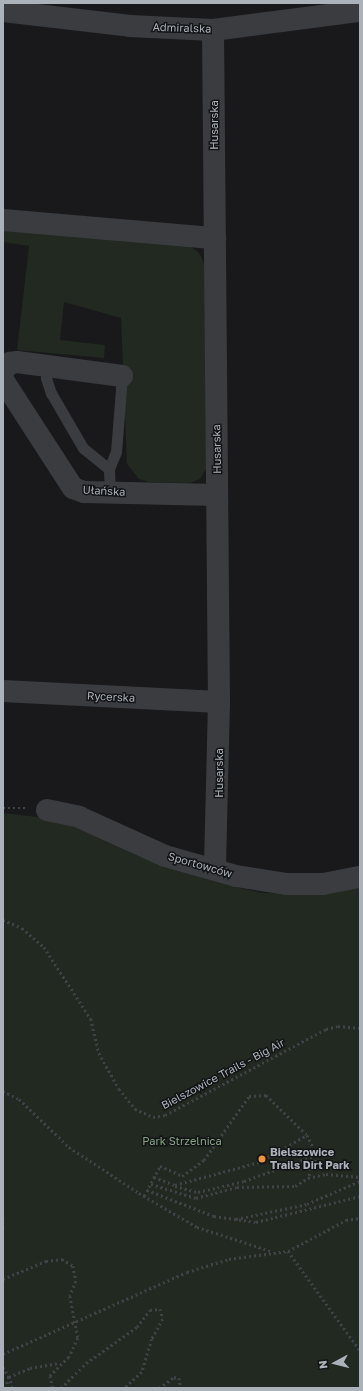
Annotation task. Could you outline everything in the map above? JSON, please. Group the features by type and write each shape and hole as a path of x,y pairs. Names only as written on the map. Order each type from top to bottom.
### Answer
{"street":[{"name":"Admiralska","path":"3,11 130,26 213,30 360,11"},
{"name":"Husarska","path":"213,30 219,702 215,869"},
{"path":"3,220 215,238"},
{"path":"3,371 10,363 17,362 122,376"},
{"name":"Ułańska","path":"3,380 66,482 84,492 217,495"},
{"name":"Rycerska","path":"3,691 219,702"},
{"name":"Sportowców","path":"47,810 78,817 165,856 215,869 287,884 323,884 360,877"}],"lane":[{"path":"47,366 46,378 51,393 83,448 109,469"},
{"path":"110,492 109,469 116,452 122,376"}],"path":[{"name":"Bielszowice Trails - Big Air","path":"3,920 22,928 44,947 91,1019 98,1052 119,1088 135,1109 153,1117 165,1115 326,1029 360,1028"},
{"path":"3,1091 19,1099 69,1147 144,1196 197,1227 271,1252"},
{"path":"144,1196 160,1166 182,1176 188,1174 204,1160 249,1096 266,1095 307,1135 317,1155 308,1178"},
{"path":"175,1185 259,1162 307,1135"},
{"path":"154,1177 198,1192 244,1181 317,1155"},
{"path":"150,1184 196,1198 237,1187 295,1186 308,1178 326,1174 360,1177"},
{"path":"231,1220 307,1204 360,1181"},
{"path":"147,1190 231,1220 256,1222 360,1196"},
{"path":"3,1217 3,1230"},
{"path":"3,1354 75,1320 187,1272 229,1259 271,1252 288,1251 346,1220 360,1218"},
{"path":"288,1251 360,1350"},
{"path":"3,1279 46,1261 62,1259 73,1266 76,1281 70,1296 78,1338 69,1357 59,1363 30,1368 10,1377 6,1388"},
{"path":"61,1388 86,1363 136,1327 150,1310 160,1309 163,1319 152,1339 142,1372 125,1388"},
{"path":"54,1388 50,1376 59,1363"},
{"path":"3,1367 10,1377 12,1388"},
{"path":"159,1388 174,1377 179,1378 181,1388"}],"green space":[{"path":"3,229 190,246 199,253 207,268 206,469 200,479 190,483 149,482 139,479 127,464 121,318 64,302 60,340 105,345 104,358 17,350 29,246 3,242"},
{"name":"Park Strzelnica","path":"3,813 55,819 235,887 263,893 305,894 360,888 360,1388 3,1388"}],"place":[{"name":"Bielszowice Trails Dirt Park","path":"262,1159"}]}
